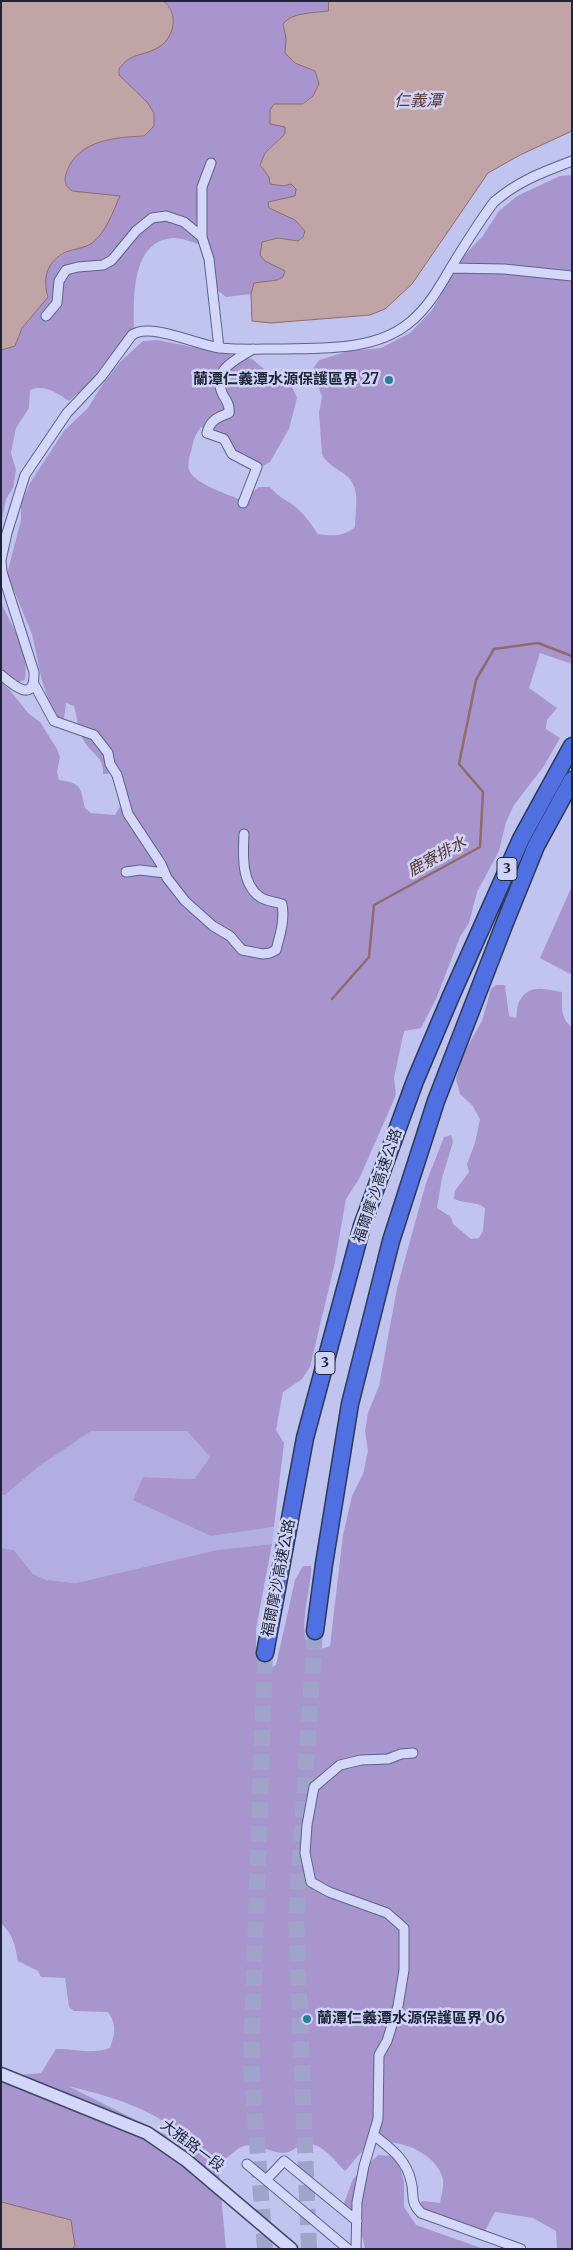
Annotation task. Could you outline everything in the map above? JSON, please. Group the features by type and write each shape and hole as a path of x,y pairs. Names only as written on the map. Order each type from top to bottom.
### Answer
{"highway":[{"name":"福爾摩沙高速公路","path":"265,1653 305,1438 362,1226 415,1081 451,996 521,838 572,746"},
{"name":"福爾摩沙高速公路","path":"315,1631 350,1404 391,1241 436,1101 536,846 572,780"}],"main road":[{"name":"大雅路一段","path":"1,2074 147,2133 186,2160 290,2249"}],"street":[{"path":"244,834 243,862 252,887 261,898 282,904 284,911 276,950 270,953 242,950 230,936 213,926 184,901 128,814 117,775 110,764 108,753 94,735 54,721 34,684 34,672 2,572 1,560 7,533 25,475 67,413 101,378 121,347 138,330 154,331 219,348 326,347 380,339 410,322 435,296 483,217 501,196 532,175 572,161"},
{"path":"211,163 202,187 202,237 210,259 219,348"},
{"path":"46,316 57,304 59,281 66,270 103,265 112,260 136,231 152,218 166,216 184,222 202,237"},
{"path":"451,268 504,269 572,276"},
{"path":"243,503 257,467 232,454 224,439 208,433 209,425 215,418 229,413 230,408 220,388 219,377 225,366 253,349"},
{"path":"1,674 17,689 31,689 34,684"},
{"path":"126,872 140,870 165,873"},
{"path":"356,2249 357,2202 364,2166 375,2136 378,2119 379,2055 387,2041 398,2006 404,1970 404,1928 387,1913 328,1892 311,1882 305,1853 307,1825 314,1787 340,1765 361,1760 388,1759 401,1754 412,1753"},
{"path":"375,2136 401,2157 411,2181 413,2206 420,2213 521,2249"},
{"path":"266,2180 284,2161 357,2220"},
{"path":"247,2164 348,2249"}],"shaded area":[{"path":"163,1 329,1 329,11 293,16 283,24 286,38 285,53 295,63 315,71 319,84 313,96 302,104 275,104 285,127 285,134 265,153 260,165 269,177 291,184 296,189 296,196 269,202 269,208 295,220 305,230 303,237 298,241 278,238 265,261 285,270 283,277 277,280 255,283 251,294 226,297 217,290 211,266 199,244 173,238 159,242 149,249 137,274 134,330 83,389 69,401 55,392 46,389 35,388 30,390 29,408 16,428 11,453 16,470 13,488 6,499 1,524 1,350 15,346 22,328 48,297 45,284 49,266 72,250 92,243 120,197 72,191 65,182 65,177 72,161 89,147 111,139 144,136 147,102 119,75 123,63 127,59 159,47 169,6"},
{"path":"572,175 572,664 540,653 529,688 557,708 547,720 546,729 560,738 544,766 514,805 506,822 499,851 477,892 469,923 460,937 436,999 421,1028 404,1031 394,1078 396,1094 359,1179 346,1199 334,1267 310,1367 302,1379 283,1392 276,1430 284,1443 274,1527 211,1536 133,1500 143,1477 194,1479 210,1457 187,1431 91,1431 38,1467 5,1495 1,1495 1,682 28,713 40,722 60,757 57,772 59,780 79,787 85,808 91,813 115,815 125,794 125,783 119,773 103,774 103,768 99,759 82,737 74,706 66,703 64,718 60,725 55,720 42,681 32,634 7,574 21,520 21,504 30,483 64,431 88,408 104,382 120,362 143,341 157,340 252,359 270,374 291,384 297,398 289,429 270,462 263,466 240,458 230,445 201,427 194,439 188,465 193,476 213,489 242,500 259,487 270,487 300,511 318,534 338,535 346,533 355,527 355,488 350,480 329,463 322,454 319,413 322,397 314,375 314,367 319,360 349,351 381,348 410,333 432,310 461,259 482,237 499,211 517,196 560,176"},
{"path":"1,602 23,650 26,670 25,680 19,682 1,669"},
{"path":"572,886 572,973 570,974 540,958"},
{"path":"496,985 505,985 509,1016 516,1018 519,1002 527,992 537,989 562,992 562,1007 565,1020 572,1027 572,2249 557,2249 556,2231 533,2218 495,2212 485,2231 424,2213 420,2203 423,2201 440,2203 443,2180 439,2170 423,2153 411,2147 387,2142 366,2148 345,2171 326,2151 320,2147 308,2144 301,2145 286,2153 251,2145 241,2147 218,2162 226,2249 1,2249 1,2077 41,2073 56,2049 96,2051 110,2048 114,2029 113,2021 108,2012 74,2011 69,2007 65,1978 41,1977 38,1971 18,1961 13,1940 1,1923 1,1548 14,1550 33,1574 47,1580 76,1583 217,1550 272,1544 256,1629 256,1653 262,1668 269,1669 276,1665 295,1580 303,1566 311,1566 305,1620 305,1634 308,1644 316,1649 330,1646 343,1535 352,1496 363,1474 368,1451 365,1431 368,1413 379,1386 397,1288 426,1183 444,1137 451,1135 453,1142 442,1178 437,1208 451,1217 453,1224 471,1239 479,1238 483,1231 485,1208 478,1204 454,1199 455,1191 469,1172 467,1164 475,1143 480,1119 472,1105 460,1094 456,1079 462,1056 482,1021 491,989","holes":["68,2086 140,2108 172,2126 200,2152"]},
{"path":"90,1431 187,1431 210,1457 194,1479 143,1477 211,1536 274,1527 272,1544 217,1550 76,1583 47,1580 33,1574 14,1550 1,1548 1,1495 5,1495 38,1467"},
{"path":"378,2155 392,2156 399,2163 404,2182 404,2207 416,2225 484,2249 365,2249 360,2226 343,2206 353,2179"}],"water":[{"path":"1,1 163,1 171,11 173,24 172,31 164,43 153,50 132,57 119,69 119,75 147,102 154,113 154,126 144,136 111,139 89,147 72,161 65,177 67,187 72,191 120,196 109,221 101,234 92,243 66,252 54,260 46,277 48,297 22,328 15,346 1,350"},
{"name":"仁義潭","path":"329,1 572,1 572,131 520,155 488,173 412,284 385,309 370,315 271,323 252,321 251,294 254,283 277,280 283,277 285,271 265,261 260,255 262,242 278,238 298,241 303,237 305,231 295,220 269,208 268,202 295,196 296,189 291,184 284,186 270,184 269,177 260,165 265,153 285,134 285,127 270,124 270,110 274,104 303,104 313,96 319,84 315,71 295,63 285,53 286,38 283,24 297,15 328,11"},
{"path":"1,2202 71,2220 75,2246 72,2249 1,2249"}],"waterway":[{"name":"鹿寮排水","path":"332,999 369,957 374,905 480,847 483,792 459,764 476,680 494,649 538,643 572,656"}],"tunnel":[{"path":"309,2249 296,1919 315,1631"},
{"path":"265,1653 251,2064 265,2249"}],"place":[{"name":"蘭潭仁義潭水源保護區界 27","path":"389,380"},
{"name":"蘭潭仁義潭水源保護區界 06","path":"307,2019"}]}
